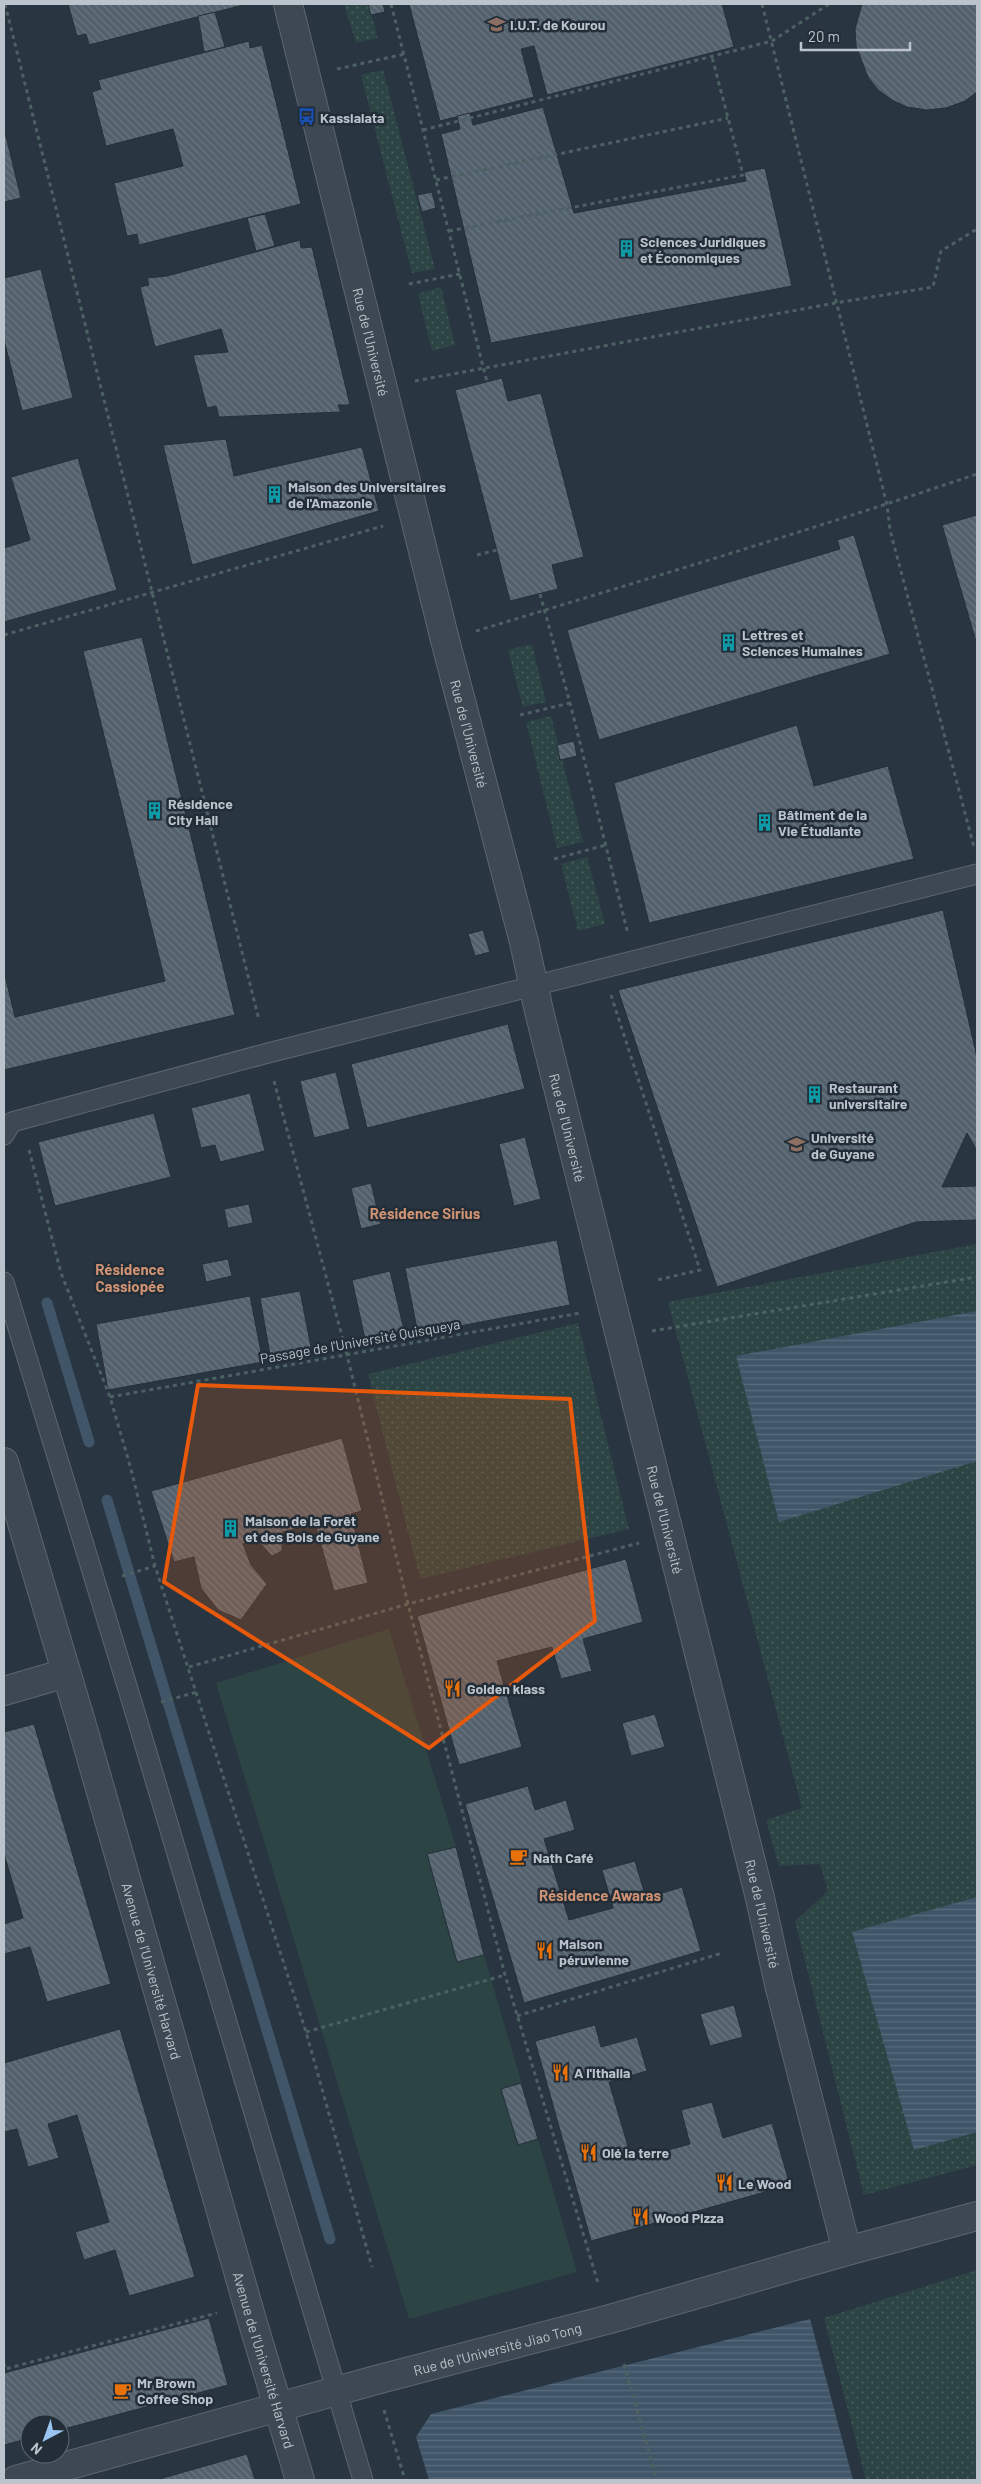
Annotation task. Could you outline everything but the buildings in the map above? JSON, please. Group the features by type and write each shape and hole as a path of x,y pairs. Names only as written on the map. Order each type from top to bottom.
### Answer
{"street":[{"name":"Rue de l'Université","path":"288,4 760,1898 779,1984 847,2251"},
{"name":"Avenue de l'Université Harvard","path":"4,1462 300,2480"},
{"path":"4,1691 66,1672"},
{"name":"Rue de l'Université Jiao Tong","path":"16,2480 336,2391 610,2319 977,2216"}],"lane":[{"path":"4,1135 12,1122 268,1053 977,874"},
{"path":"4,1282 363,2480"}],"path":[{"path":"5,4 259,1020"},
{"path":"391,4 487,382"},
{"path":"762,4 835,303 887,505 890,530 975,854"},
{"path":"423,130 772,41 829,4"},
{"path":"333,70 405,54"},
{"path":"449,231 743,175 712,57"},
{"path":"436,180 728,118"},
{"path":"410,382 835,303 933,287 941,250 977,229"},
{"path":"409,284 460,274"},
{"path":"471,632 887,505 977,474"},
{"path":"4,635 387,525"},
{"path":"477,555 497,550"},
{"path":"540,594 570,703 628,938"},
{"path":"520,715 570,703"},
{"path":"554,859 606,846"},
{"path":"611,994 700,1270 657,1280"},
{"path":"274,1079 347,1355 408,1604 505,1975 598,2283"},
{"path":"28,1146 61,1273 110,1397 131,1469 155,1566 306,2032 372,2267"},
{"path":"621,1338 674,1326 977,1277"},
{"name":"Passage de l'Université Quisqueya","path":"110,1397 613,1307"},
{"path":"189,1667 408,1604 639,1543"},
{"path":"119,1577 155,1566"},
{"path":"156,1703 196,1692"},
{"path":"517,2016 722,1953"},
{"path":"306,2032 505,1975"},
{"path":"4,2364 5,2368 219,2312"},
{"path":"624,2364 657,2480"},
{"path":"384,2409 405,2480"}],"highlighted area":[{"path":"198,1385 570,1399 595,1621 429,1748 164,1582"}],"green space":[{"path":"344,4 368,4 378,38 356,43"},
{"path":"383,70 435,269 412,273 361,75"},
{"path":"441,287 455,345 432,351 418,294"},
{"path":"532,644 546,702 523,707 508,650"},
{"path":"551,716 583,842 557,848 526,722"},
{"path":"587,857 605,924 578,931 561,864"},
{"path":"977,1244 977,2165 864,2195 795,1921 828,1891 820,1864 779,1866 766,1820 802,1808 668,1302"},
{"path":"578,1323 629,1529 420,1579 368,1374"},
{"path":"389,1629 456,1847 484,1955 577,2272 409,2319 216,1683"},
{"path":"977,2270 977,2480 866,2480 824,2318"}],"water":[{"path":"977,1311 977,1461 779,1522 736,1356"},
{"path":"977,1897 977,2132 914,2150 852,1932"},
{"path":"810,2319 853,2480 429,2480 416,2437 431,2414"}],"waterway":[{"path":"47,1303 89,1442"},
{"path":"107,1500 330,2239"}],"place":[{"name":"I.U.T. de Kourou","path":"496,24"},
{"name":"Kassialata","path":"306,117"},
{"name":"Sciences Juridiques et Économiques","path":"626,249"},
{"name":"Maison des Universitaires de l'Amazonie","path":"274,494"},
{"name":"Lettres et Sciences Humaines","path":"728,642"},
{"name":"Résidence City Hall","path":"154,811"},
{"name":"Bâtiment de la Vie Étudiante","path":"764,822"},
{"name":"Restaurant universitaire","path":"815,1095"},
{"name":"Université de Guyane","path":"797,1145"},
{"name":"Maison de la Forêt et des Bois de Guyane","path":"231,1528"},
{"name":"Golden klass","path":"453,1688"},
{"name":"Nath Café","path":"519,1857"},
{"name":"Maison péruvienne","path":"545,1951"},
{"name":"A l'Ithalia","path":"560,2072"},
{"name":"Olé la terre","path":"588,2152"},
{"name":"Le Wood","path":"724,2183"},
{"name":"Wood Pizza","path":"640,2217"},
{"name":"Mr Brown Coffee Shop","path":"123,2390"}],"district":[{"name":"Résidence Sirius","path":"425,1213"},
{"name":"Résidence Cassiopée","path":"130,1278"},
{"name":"Résidence Awaras","path":"600,1895"}]}
